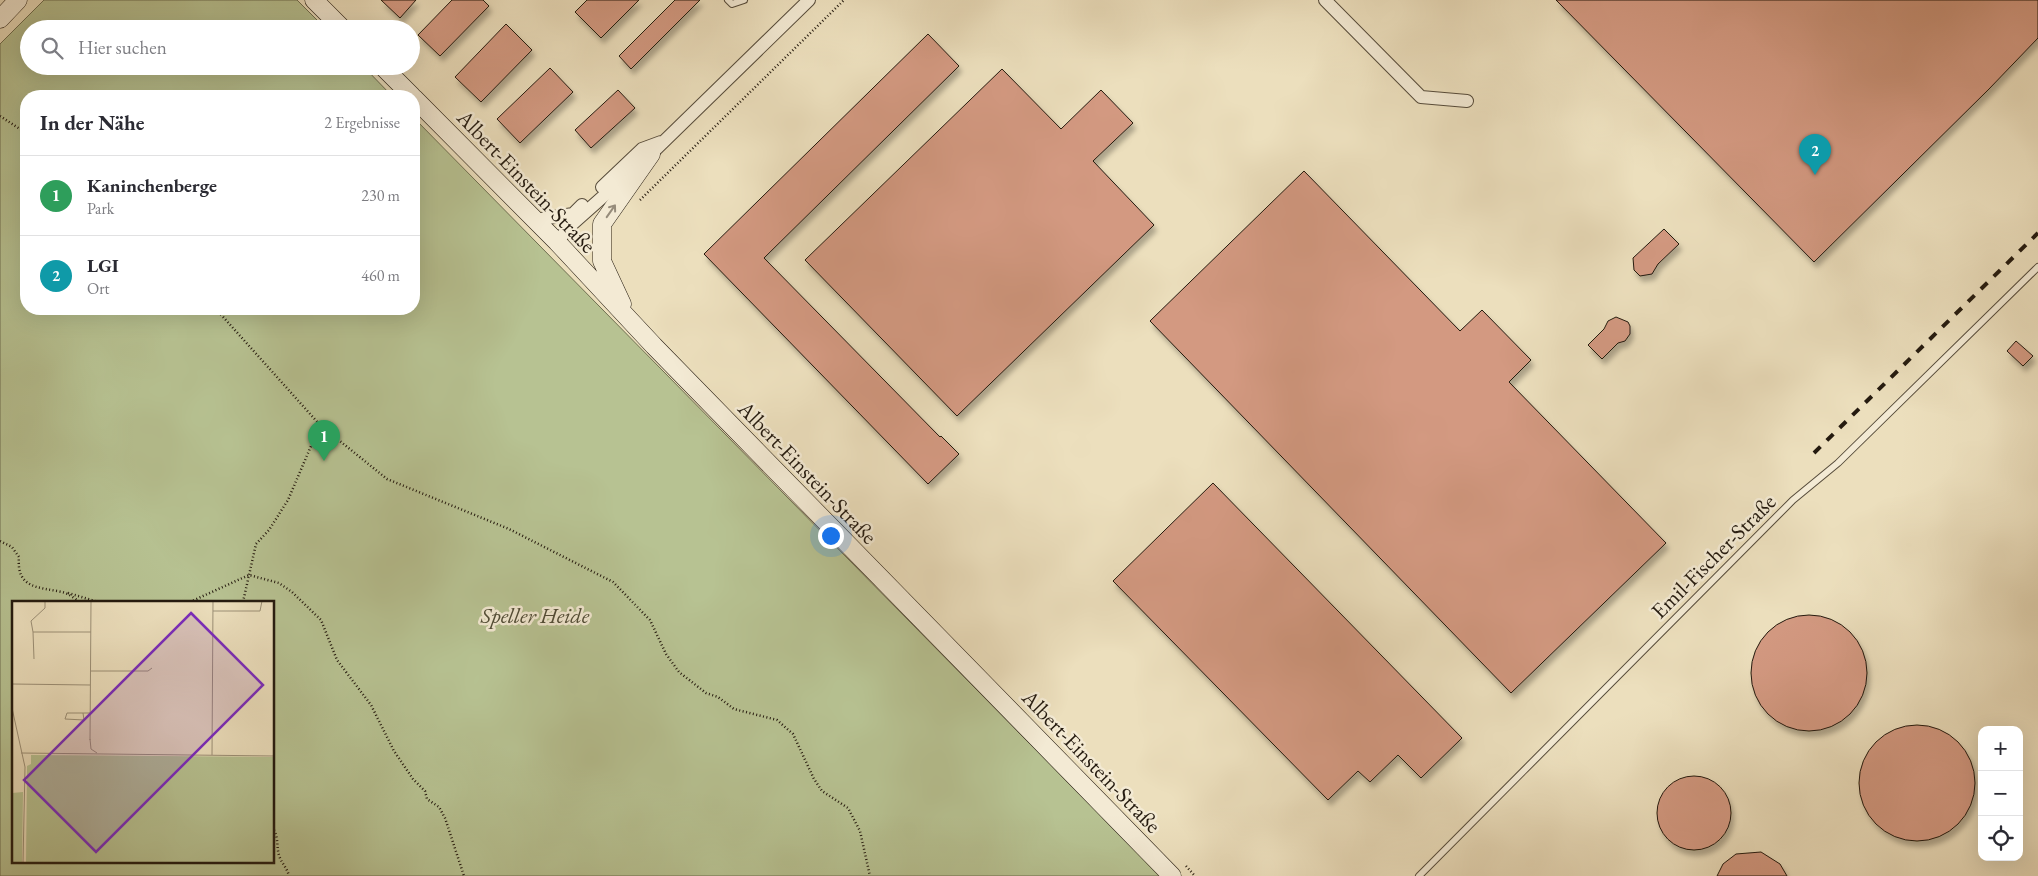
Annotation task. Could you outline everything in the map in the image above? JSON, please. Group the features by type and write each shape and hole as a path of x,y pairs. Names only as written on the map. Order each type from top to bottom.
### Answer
{"main road":[{"path":"0,19 18,0"},
{"path":"314,0 334,20"},
{"path":"325,0 342,20"},
{"name":"Albert-Einstein-Straße","path":"391,75 406,90"},
{"name":"Albert-Einstein-Straße","path":"420,104 1172,876"},
{"path":"630,320 602,261 602,224 651,154"}],"street":[{"path":"556,242 570,226 666,140 809,0"},
{"path":"1325,0 1421,96 1467,101"},
{"path":"535,220 573,214 642,149 666,140"}],"lane":[{"path":"728,0 732,4 744,0"},
{"name":"Emil-Fischer-Straße","path":"1419,876 1792,500 1838,463 2038,267"}],"path":[{"path":"636,205 844,0"},
{"path":"0,116 20,129"},
{"path":"221,315 320,425 388,479 509,529 613,582 650,620 666,654 679,672 706,693 718,697 734,709 777,720 794,734 814,779 822,791 848,808 860,831 870,876"},
{"path":"244,601 256,544 269,530 288,500 320,425"},
{"path":"0,542 12,547 19,557 18,566 23,578 31,587 64,592 95,601"},
{"path":"192,601 249,575 279,583 292,592 321,620 337,660 371,705 394,751 413,779 424,790 427,799 439,807 445,818 464,876"},
{"path":"64,592 78,601"},
{"path":"275,832 280,857 287,867 289,876"}],"green space":[{"name":"Speller Heide","path":"44,0 297,0 317,20 24,20"},
{"name":"Speller Heide","path":"20,24 20,75 372,75 386,90 20,90 20,315 420,315 420,124 1160,876 0,876 0,44"}],"building":[{"path":"381,0 416,0 400,18"},
{"path":"452,0 483,0 489,6 440,56 420,37 420,33"},
{"path":"587,0 639,0 601,38 575,12"},
{"path":"675,0 700,0 631,69 619,56"},
{"path":"1556,0 2038,0 2038,38 1814,262"},
{"path":"506,24 532,50 481,102 455,77"},
{"path":"928,34 959,66 764,258 959,454 928,484 704,254"},
{"path":"550,68 573,92 520,143 497,119"},
{"path":"1002,69 1061,129 1101,90 1133,123 1093,161 1154,225 957,416 805,260"},
{"path":"618,90 635,108 591,148 575,130"},
{"path":"1304,171 1460,331 1482,310 1531,360 1509,382 1666,543 1511,693 1150,321"},
{"path":"1664,229 1679,244 1658,264 1652,274 1640,276 1634,270 1633,258"},
{"path":"1616,317 1628,322 1630,334 1625,341 1618,343 1602,359 1588,345 1604,329 1608,321"},
{"path":"2016,341 2033,356 2023,366 2007,351"},
{"path":"1213,483 1462,738 1421,778 1398,755 1370,782 1358,771 1328,800 1113,581"},
{"path":"1809,615 1831,619 1850,632 1863,651 1867,673 1863,695 1850,714 1831,727 1809,731 1787,727 1768,714 1755,695 1751,673 1755,651 1768,632 1787,619"},
{"path":"1917,725 1939,729 1958,742 1971,761 1975,783 1971,805 1958,824 1939,837 1917,841 1895,837 1876,824 1863,805 1859,783 1863,761 1876,742 1895,729"},
{"path":"1687,776 1701,776 1715,782 1725,792 1731,806 1729,827 1715,844 1701,850 1687,850 1673,844 1663,834 1657,820 1657,806 1663,792 1673,782"},
{"path":"1761,852 1780,864 1787,876 1717,876 1723,864 1736,854"}],"railway":[{"path":"1814,453 2038,233"}],"place":[{"name":"LGI","path":"1815,175"},
{"name":"Kaninchenberge","path":"324,461"}]}
